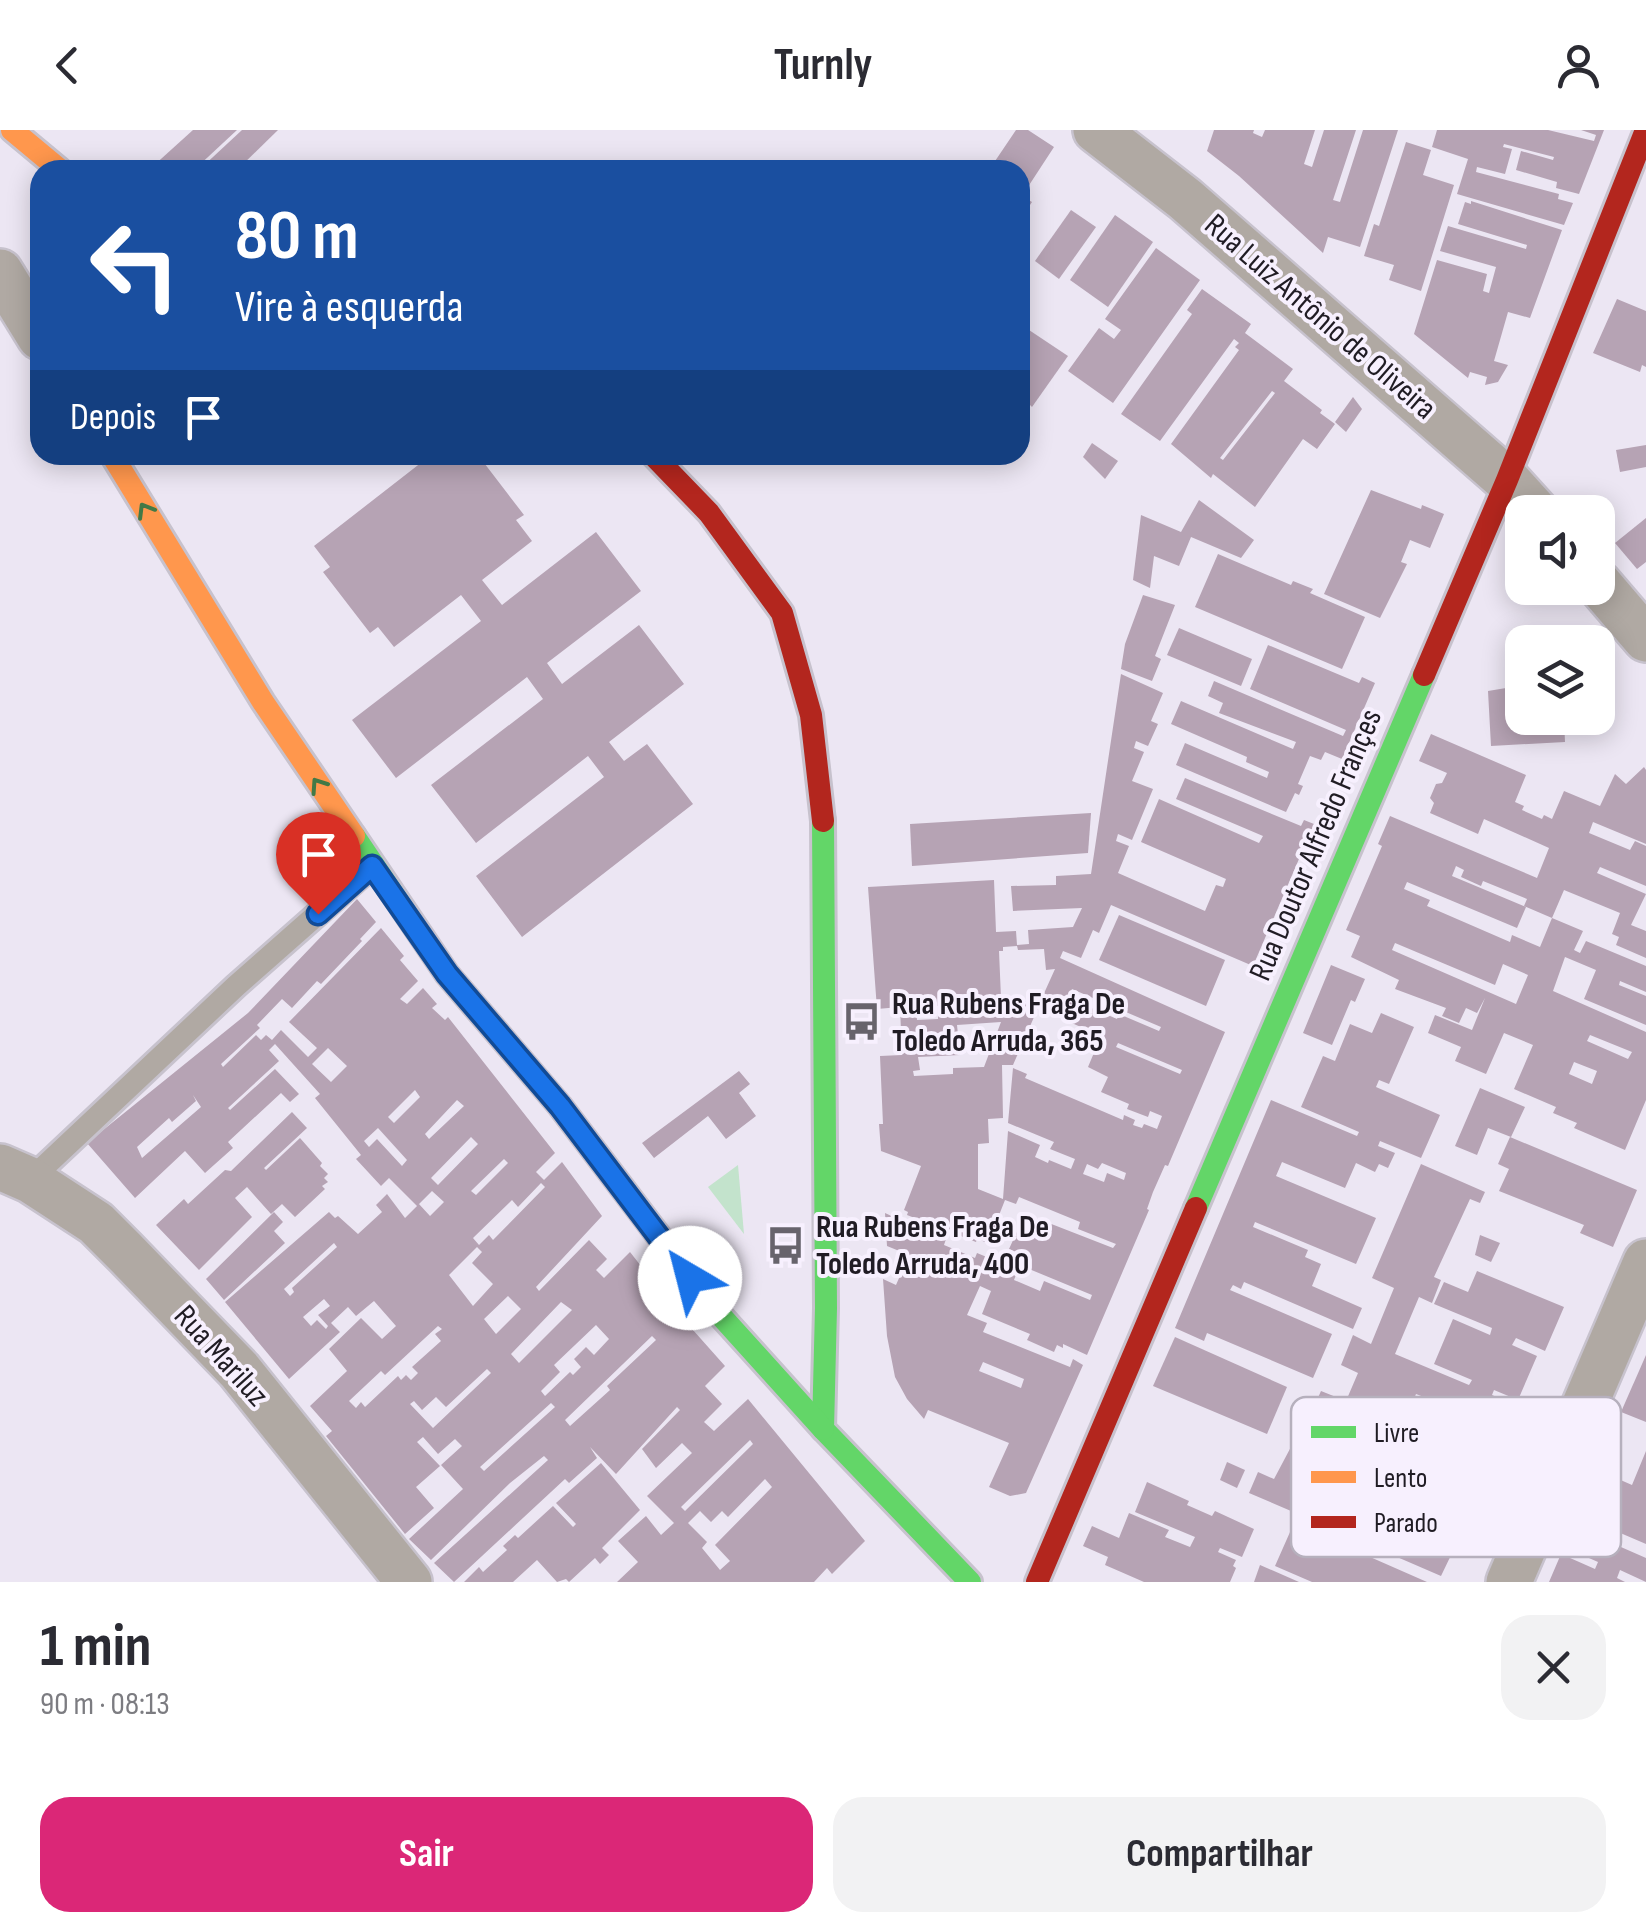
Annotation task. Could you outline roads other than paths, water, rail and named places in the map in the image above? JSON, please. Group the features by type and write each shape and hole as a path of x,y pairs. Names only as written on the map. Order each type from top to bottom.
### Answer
{"street":[{"path":"12,130 48,160"},
{"name":"Rua Luiz Antônio de Oliveira","path":"1096,130 1186,199 1520,495"},
{"name":"Rua Doutor Alfredo Françes","path":"1521,495 1646,130"},
{"path":"0,272 30,321"},
{"path":"118,465 264,702 447,974 560,1106 712,1306 970,1582"},
{"path":"662,465 708,513 782,613 811,715 823,814 823,1429"},
{"name":"Rua Doutor Alfredo Françes","path":"1037,1582 1505,532"},
{"path":"1615,603 1646,639"},
{"name":"Rua Mariluz","path":"15,1173 96,1223 239,1370 409,1582"},
{"path":"1588,1397 1646,1262"},
{"path":"1508,1582 1519,1557"}],"lane":[{"path":"15,1173 372,866"}],"place":[{"name":"Rua Rubens Fraga De Toledo Arruda, 365","path":"862,1022"},
{"name":"Rua Rubens Fraga De Toledo Arruda, 400","path":"786,1245"}]}
